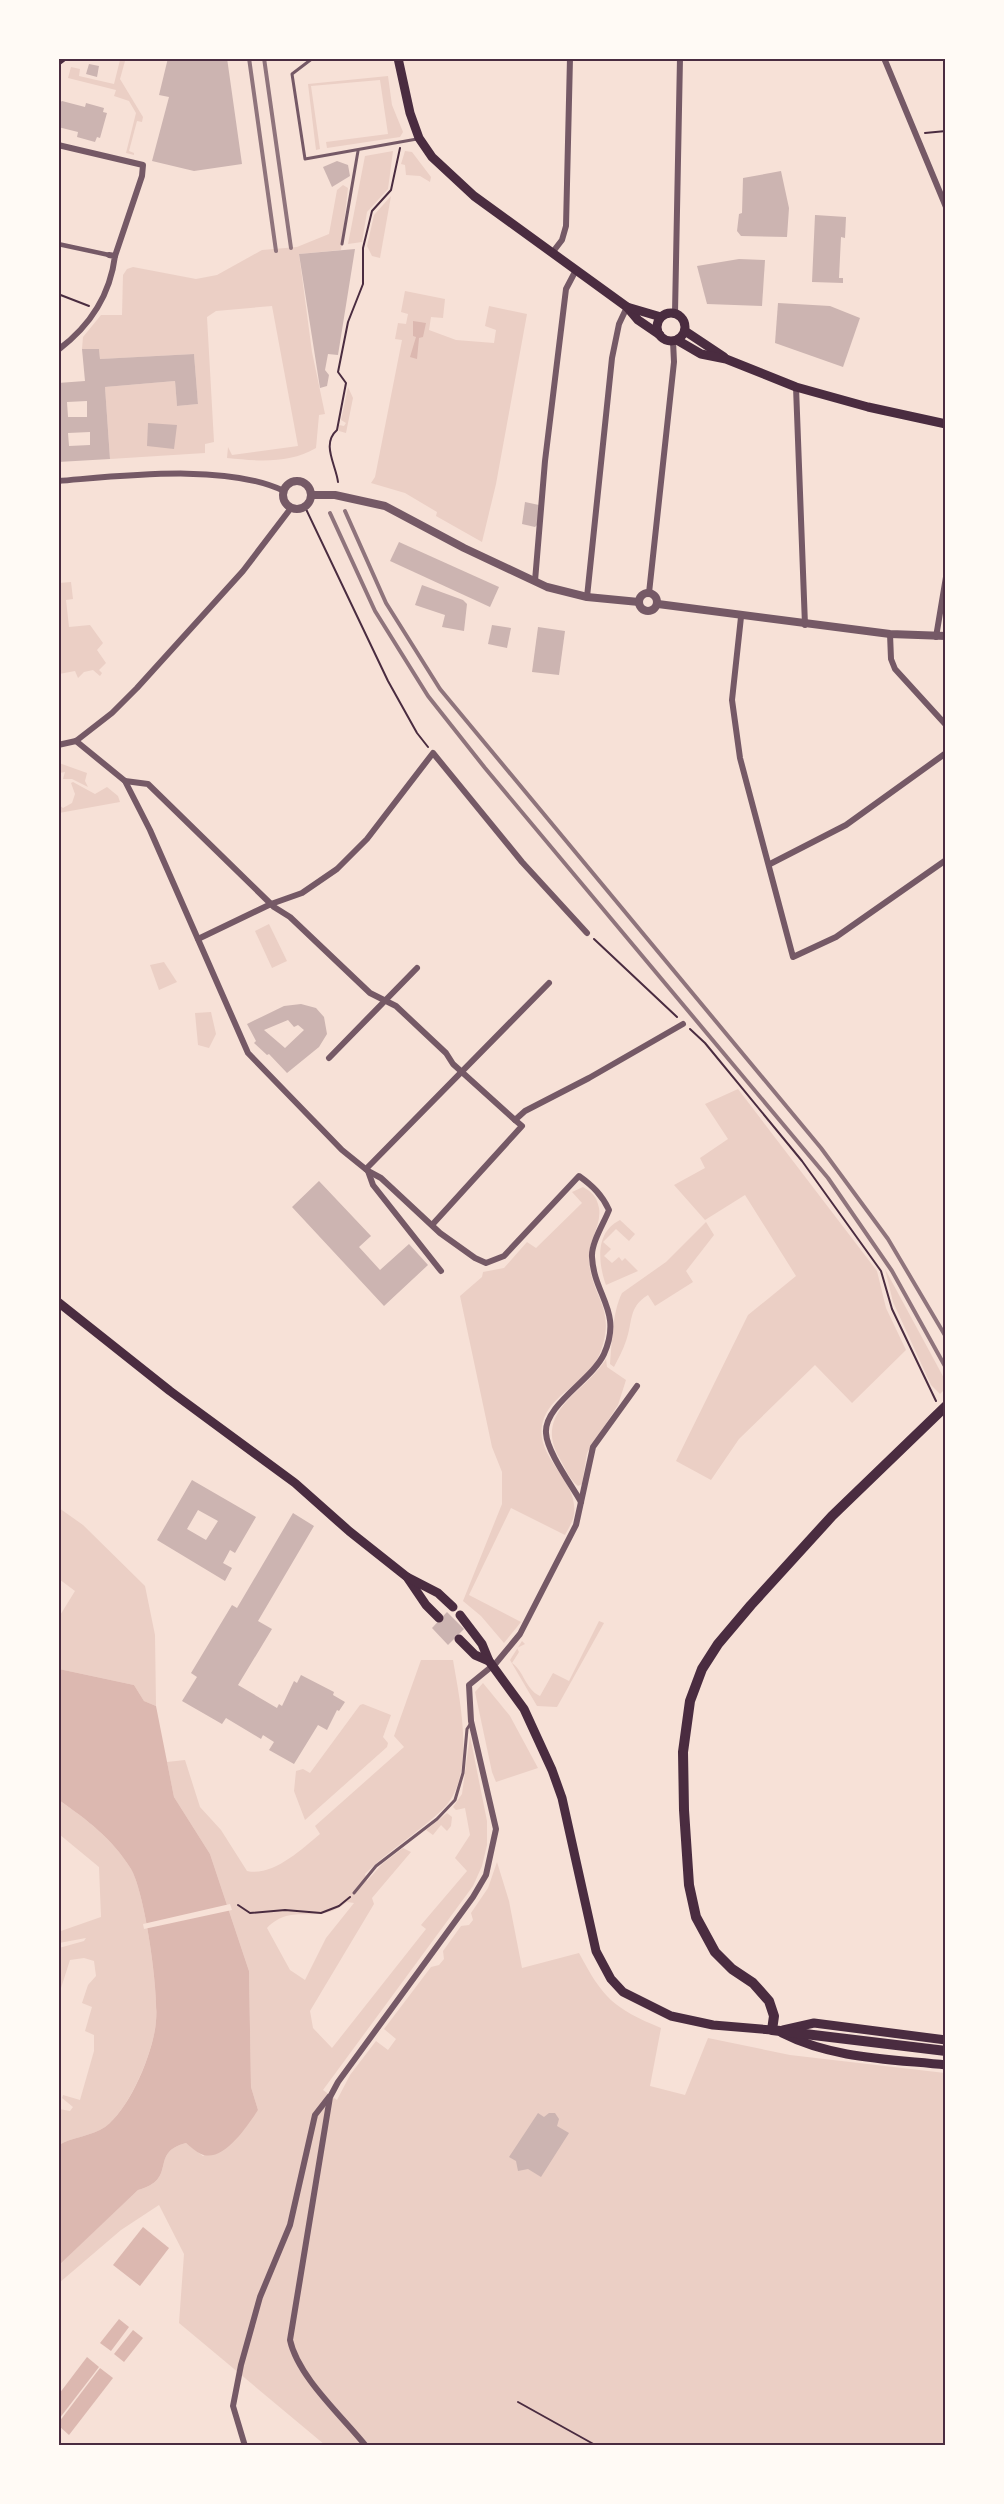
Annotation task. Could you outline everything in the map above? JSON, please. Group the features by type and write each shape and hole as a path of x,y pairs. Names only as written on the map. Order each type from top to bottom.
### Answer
{"main road":[{"path":"398,58 407,104 419,138 432,157 452,178 627,308 638,320 666,340 675,340 701,354 726,359 796,387 868,407 945,423"},
{"path":"627,308 661,317 675,313 684,321 685,331 726,359"},
{"path":"660,335 657,328 661,317"},
{"path":"675,340 685,331"},
{"path":"58,1302 170,1391 288,1477 349,1531 407,1577 438,1593 453,1607"},
{"path":"775,2030 774,2016 769,2001 753,1983 732,1969 714,1952 696,1917 689,1885 684,1810 683,1752 690,1701 702,1669 718,1644 751,1605 831,1516 945,1406"},
{"path":"407,1577 426,1605 439,1618"},
{"path":"460,1614 482,1644 491,1663 525,1709 552,1770 602,1966 623,1992 671,2016 713,2025 775,2030 945,2051"},
{"path":"459,1639 475,1654 491,1663"},
{"path":"775,2030 814,2023 945,2040"},
{"path":"775,2030 807,2046 848,2055 945,2065"}],"street":[{"path":"552,253 562,240 566,226 570,58"},
{"path":"675,313 680,58"},
{"path":"884,58 945,207"},
{"path":"58,145 143,165 142,176 112,256 113,277 97,309 78,335 58,350"},
{"path":"58,244 112,256"},
{"path":"535,581 545,461 566,289 576,270"},
{"path":"587,597 612,357 619,324 627,308"},
{"path":"650,593 675,340"},
{"path":"796,387 805,625"},
{"path":"58,482 161,473 258,481 284,491"},
{"path":"58,745 76,741 112,713 138,687 243,571 291,508 305,507 312,495 309,486 302,482 289,484 284,491 284,499 291,508"},
{"path":"312,495 335,495 385,506 464,548 535,581 587,597 639,602"},
{"path":"936,637 945,577"},
{"path":"650,593 656,597 658,604 654,610 646,612 641,608 639,602 642,595 650,593"},
{"path":"658,604 805,625 890,634 945,636"},
{"path":"741,617 732,700 740,758 793,957 836,937 945,860"},
{"path":"890,634 891,659 895,669 945,725"},
{"path":"76,741 125,781 150,830 248,1053 342,1150 381,1178 432,1226 475,1258 486,1263 504,1256 579,1176 594,1187 603,1198 609,1210 592,1254 598,1282 610,1311 611,1327 605,1352 597,1368 561,1402 549,1418 545,1432 550,1448 581,1502"},
{"path":"198,939 271,904 302,893 336,869 367,839 433,753 522,862 587,933"},
{"path":"770,864 846,825 945,753"},
{"path":"125,781 148,784 271,904 290,917 370,993 396,1006 446,1053 461,1071 522,1126 432,1226"},
{"path":"329,1058 417,968"},
{"path":"367,1170 549,983"},
{"path":"515,1120 525,1111 589,1078 683,1024"},
{"path":"367,1170 373,1185 441,1271"},
{"path":"245,2445 233,2406 241,2365 260,2297 290,2225 315,2115 473,1897 486,1875 496,1829 471,1721 469,1685 520,1634 576,1525 593,1447 637,1386"},
{"path":"330,2097 290,2340 292,2352 305,2372 366,2445"}],"lane":[{"path":"313,58 292,74 305,159 419,138"},
{"path":"342,244 358,151"},
{"path":"354,1893 376,1866 436,1820 455,1800 463,1773 471,1721"}],"path":[{"path":"927,132 945,131"},
{"path":"338,482 328,447 332,434 337,430 346,383 338,372 348,322 361,291 365,273 363,248 372,211 391,190 401,142"},
{"path":"58,294 97,309"},
{"path":"305,507 388,681 417,733 433,753"},
{"path":"587,933 705,1043 802,1161 881,1271 892,1309 935,1400"},
{"path":"238,1905 250,1913 285,1910 321,1912 339,1906 354,1893"},
{"path":"518,2402 597,2445"}],"shaded area":[{"path":"120,60 125,61 120,79 143,117 142,122 137,121 129,151 134,155 126,153 136,113 129,101 114,96 116,90 68,78 71,67 80,69 79,76 114,84"},
{"path":"388,76 392,105 403,132 400,137 327,148 326,142 388,134 380,80 311,86 320,149 316,150 308,84"},
{"path":"393,151 388,189 367,212 362,242 348,244 365,156"},
{"path":"405,151 412,152 431,177 430,182 420,176 406,175 405,165 401,164"},
{"path":"343,185 348,188 341,250 299,254 312,352 325,414 319,415 316,448 284,459 227,458 228,447 232,455 298,446 272,306 216,311 207,317 214,442 205,444 205,453 110,459 105,387 175,381 177,406 198,404 194,354 100,359 99,349 82,349 83,337 101,315 122,315 123,275 127,269 133,267 196,279 217,275 262,250 297,247 329,234 337,190"},
{"path":"391,196 380,258 372,256 367,246 374,215"},
{"path":"405,291 445,299 443,318 431,317 429,330 456,340 494,343 496,330 485,326 489,306 527,314 496,484 482,542 436,516 437,512 405,493 371,483 375,477 402,340 395,339 398,323 406,324 408,314 401,312"},
{"path":"413,321 426,323 423,337 419,338 417,359 410,357 416,337 413,336"},
{"path":"348,387 353,398 346,433 339,431 339,425 344,426 346,423 341,420"},
{"path":"71,582 73,599 66,600 69,627 90,625 103,643 97,650 106,663 99,670 102,673 100,676 93,670 84,672 78,678 75,671 59,674 59,583"},
{"path":"59,763 87,773 85,781 88,787 72,779 63,779 65,772 59,773"},
{"path":"71,783 95,794 107,787 118,796 120,802 59,813 59,805 63,808 72,803 75,794"},
{"path":"269,924 287,961 272,968 255,931"},
{"path":"164,962 177,982 159,990 150,965"},
{"path":"211,1012 216,1034 209,1048 198,1045 195,1013"},
{"path":"738,1089 877,1271 886,1308 906,1350 852,1403 815,1365 739,1439 711,1480 676,1461 748,1315 796,1276 745,1195 705,1220 674,1185 705,1168 700,1158 728,1139 705,1104"},
{"path":"583,1187 594,1195 599,1208 589,1261 594,1285 605,1314 605,1338 600,1353 589,1371 549,1409 541,1432 543,1444 574,1501 572,1523 565,1535 511,1508 469,1595 521,1622 504,1643 481,1616 463,1601 502,1504 502,1472 492,1447 460,1296 482,1277 483,1272 504,1268 527,1242 536,1248 582,1203 572,1192"},
{"path":"620,1220 635,1234 629,1241 616,1229 603,1242 611,1249 604,1256 612,1263 619,1257 622,1261 625,1258 638,1271 606,1285 600,1258 602,1240 612,1225"},
{"path":"706,1222 714,1235 686,1271 693,1282 655,1306 648,1295 637,1305 632,1315 626,1341 614,1367 610,1364 613,1328 622,1293 666,1262"},
{"path":"885,1269 945,1380 945,1389 940,1394 931,1385 893,1302"},
{"path":"606,1359 607,1367 626,1380 618,1405 587,1453 582,1484 578,1486 560,1459 553,1442 552,1428 565,1404"},
{"path":"59,1508 83,1525 145,1586 155,1635 156,1706 144,1701 134,1685 59,1669 59,1617 75,1591 59,1579"},
{"path":"599,1621 604,1623 557,1707 537,1706 510,1660 517,1649 519,1652 512,1663 531,1689 540,1696 553,1673 569,1681"},
{"path":"421,1660 453,1660 462,1717 463,1759 459,1779 453,1796 442,1810 365,1874 367,1881 382,1864 403,1848 411,1852 372,1898 374,1904 310,2011 313,2028 332,2048 426,1929 421,1925 467,1871 455,1858 470,1835 465,1808 456,1810 453,1807 462,1794 470,1736 487,1821 487,1845 482,1866 473,1886 323,2090 337,2100 350,2075 376,2041 388,2050 396,2039 384,2029 431,1967 439,1965 444,1959 443,1951 461,1926 469,1925 473,1920 471,1913 488,1888 497,1862 509,1901 522,1968 579,1953 595,1981 611,2000 631,2014 661,2028 650,2086 685,2095 708,2038 790,2055 945,2073 945,2445 325,2445 179,2323 184,2254 159,2205 121,2230 59,2283 58,2265 138,2190 157,2179 168,2153 175,2147 186,2143 203,2156 258,2110 251,2087 249,1971 210,1854 174,1797 167,1762 185,1760 200,1807 221,1830 247,1871 257,1872 286,1861 320,1834 315,1826 404,1747 394,1736","holes":["347,1902 354,1903 326,1938 305,1980 290,1970 267,1928 286,1916 326,1913"]},
{"path":"59,1669 134,1685 144,1701 156,1706 174,1797 210,1854 249,1971 251,2087 258,2110 234,2141 218,2153 209,2156 201,2154 186,2143 175,2147 168,2153 157,2179 138,2190 59,2265 59,2145 105,2127 123,2107 132,2093 151,2048 156,2007 146,1920 131,1869 107,1839 89,1822 59,1800"},
{"path":"483,1683 510,1716 538,1768 496,1782 475,1692"},
{"path":"363,1704 391,1715 383,1737 388,1743 387,1747 305,1820 294,1791 296,1771 303,1769 310,1773"},
{"path":"59,1800 89,1822 107,1839 131,1869 146,1920 153,1966 156,2021 146,2063 123,2107 105,2127 59,2145 59,2109 70,2111 73,2107 62,2098 63,2095 80,2100 94,2051 94,2035 85,2031 92,2007 82,2003 88,1985 96,1976 94,1961 84,1958 70,1960 61,1988 59,1987 59,1948 84,1941 86,1938 59,1943 58,1932 101,1917 99,1867 59,1834"},
{"path":"447,1813 452,1817 451,1826 447,1831 441,1825 433,1835 426,1830"},
{"path":"143,2227 169,2248 140,2286 113,2265"},
{"path":"119,2319 129,2327 111,2351 100,2343"},
{"path":"133,2330 143,2338 124,2362 114,2354"},
{"path":"87,2357 99,2367 59,2419 59,2394"},
{"path":"100,2368 113,2378 69,2435 59,2426 59,2422"}],"pier":[{"path":"230,1904 232,1910 144,1929 143,1924"}],"building":[{"path":"168,58 227,58 242,164 194,171 152,161 169,97 159,95"},
{"path":"89,64 99,66 97,77 86,74"},
{"path":"62,101 85,107 86,103 104,108 103,112 107,113 100,138 97,137 95,142 77,137 78,132 58,127 58,104"},
{"path":"337,161 348,165 350,176 332,187 323,167"},
{"path":"781,171 789,208 787,237 741,236 737,231 739,214 742,213 743,178"},
{"path":"815,215 846,217 845,238 841,237 839,278 843,278 843,283 812,282"},
{"path":"355,249 338,355 328,354 325,370 329,375 327,386 320,388 299,254"},
{"path":"739,259 765,260 762,306 707,304 697,266"},
{"path":"778,303 830,306 860,318 843,367 775,343"},
{"path":"82,349 99,349 100,359 194,354 198,404 177,406 175,381 105,387 110,459 58,462 58,383 85,381","holes":["87,401 87,417 68,417 67,402","90,432 90,445 69,446 68,433"]},
{"path":"148,423 177,425 174,449 147,446"},
{"path":"525,502 539,505 538,524 535,527 522,524"},
{"path":"399,542 499,587 490,607 390,561"},
{"path":"422,585 463,600 467,604 464,631 442,627 445,615 415,605"},
{"path":"492,625 511,628 507,648 488,644"},
{"path":"538,627 565,631 559,675 532,672"},
{"path":"301,1004 316,1008 324,1017 327,1034 319,1047 287,1073 269,1054 267,1055 254,1043 256,1041 247,1024 284,1006","holes":["288,1020 294,1027 298,1025 304,1030 285,1048 264,1030"]},
{"path":"319,1181 371,1236 359,1247 380,1270 409,1244 428,1265 384,1306 292,1207"},
{"path":"192,1480 256,1517 235,1553 230,1550 223,1563 232,1568 225,1581 157,1540","holes":["198,1510 218,1521 206,1540 187,1529"]},
{"path":"293,1513 314,1526 258,1621 272,1629 238,1685 277,1708 279,1704 282,1706 294,1681 297,1683 301,1675 334,1692 333,1695 345,1702 339,1711 337,1710 327,1730 318,1725 294,1764 269,1750 274,1742 263,1735 261,1739 226,1718 222,1724 182,1701 197,1677 191,1673 232,1605 237,1608"},
{"path":"447,1612 464,1629 448,1645 432,1628"},
{"path":"538,2113 544,2117 549,2113 555,2113 559,2119 557,2126 569,2133 541,2177 528,2169 518,2171 516,2161 509,2157"}],"railway":[{"path":"249,58 276,251"},
{"path":"264,58 291,248"},
{"path":"345,511 386,603 440,689 821,1148 888,1239 946,1337"},
{"path":"330,513 375,611 428,696 485,768 828,1178 892,1271 946,1368"}]}
